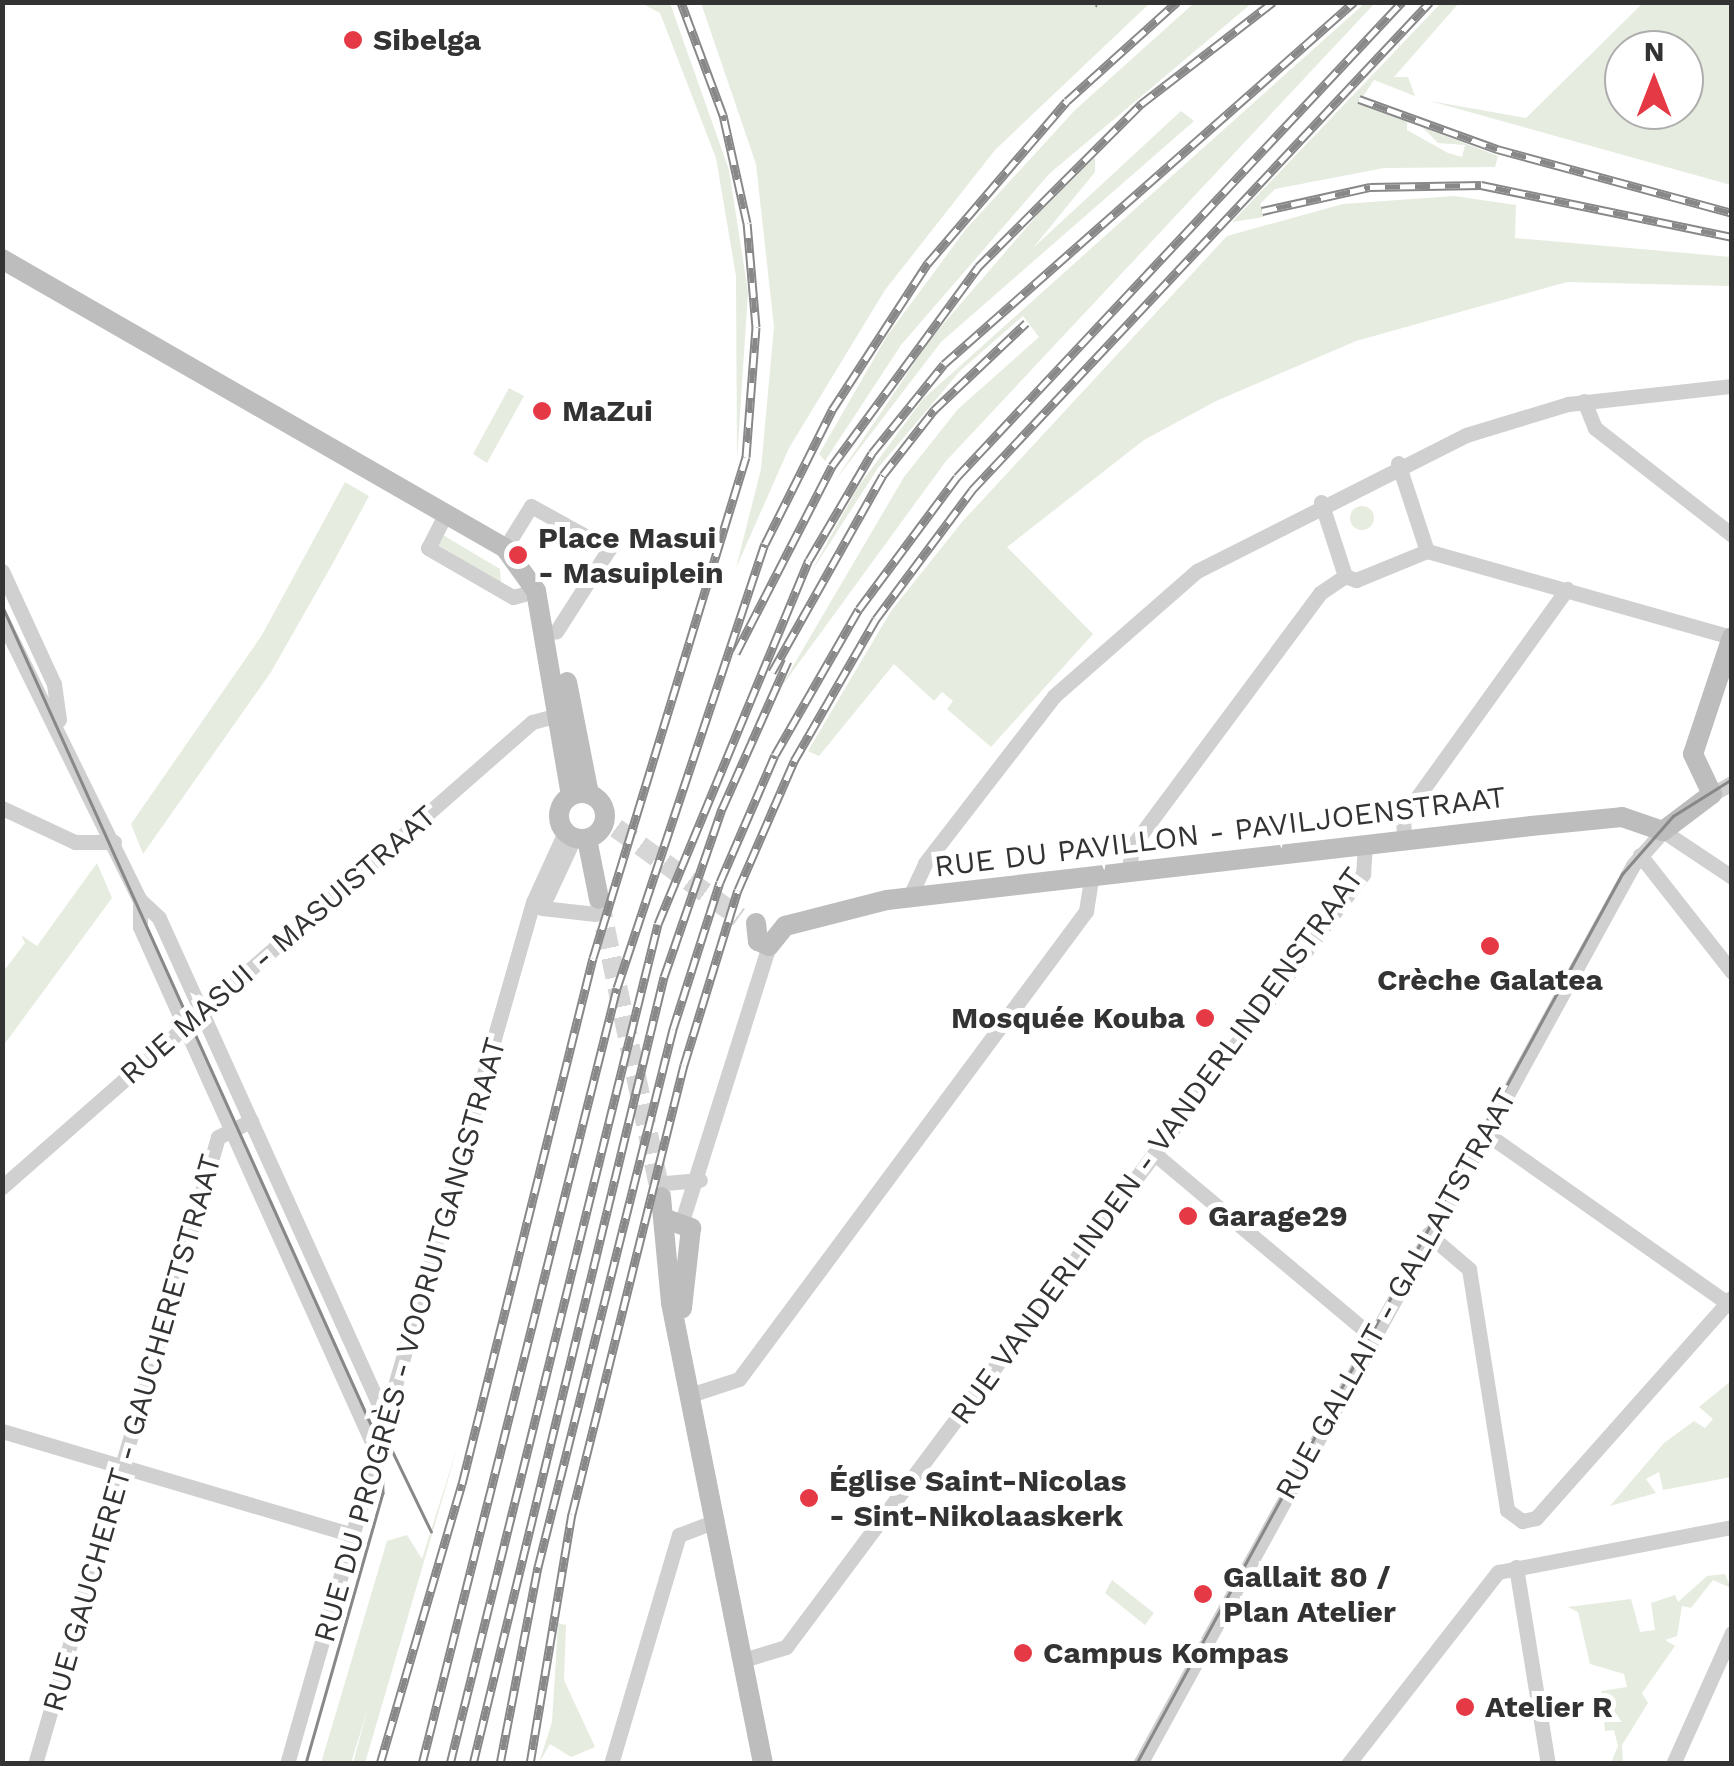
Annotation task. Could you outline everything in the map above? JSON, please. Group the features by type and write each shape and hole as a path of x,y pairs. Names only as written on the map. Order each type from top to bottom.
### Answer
{"main road":[{"path":"2,259 145,346"},
{"path":"2,272 145,346 505,548 536,592 556,632 577,730 580,795"},
{"path":"536,592 580,795 611,824 575,837"},
{"path":"1662,831 1712,794 1693,754 1731,637"},
{"path":"560,715 577,730"},
{"path":"580,795 559,812 575,837 597,906"},
{"name":"RUE DU PAVILLON - PAVILJOENSTRAAT","path":"769,946 754,935 748,920 772,914 786,926 909,898 1622,817 1662,831"},
{"path":"769,946 786,926"},
{"path":"663,1190 675,1219 680,1326 763,1764"}],"street":[{"path":"909,898 1017,740 1099,650 1197,571 1398,463 1584,401 1732,386"},
{"path":"1584,401 1596,428 1732,535"},
{"path":"1398,463 1428,551"},
{"path":"1321,502 1345,576"},
{"path":"505,548 531,506 608,549 556,632"},
{"path":"446,512 428,548 513,597 536,592"},
{"path":"1345,576 1356,580 1428,551 1731,637"},
{"path":"2,571 54,684 60,722"},
{"path":"1128,873 1133,845 1320,593 1345,576"},
{"path":"1404,842 1402,818 1567,589"},
{"path":"2,620 60,722 140,900 159,918 386,1420"},
{"name":"RUE MASUI - MASUISTRAAT","path":"2,1187 532,722 560,715"},
{"path":"1712,794 1732,783"},
{"path":"2,808 76,842 114,842"},
{"path":"1662,831 1732,877"},
{"name":"RUE GALLAIT - GALLAITSTRAAT","path":"1140,1764 1484,1132 1640,855 1662,831"},
{"name":"RUE DU PROGRÈS - VOORUITGANGSTRAAT","path":"287,1764 538,913 575,837"},
{"name":"RUE VANDERLINDEN - VANDERLINDENSTRAAT","path":"744,1660 786,1646 1363,874 1365,846"},
{"path":"1640,855 1732,972"},
{"path":"693,1394 739,1379 1086,910 1091,878"},
{"path":"140,900 140,926 377,1453"},
{"path":"538,913 597,906"},
{"path":"675,1219 700,1180 769,946"},
{"name":"RUE GAUCHERET - GAUCHERETSTRAAT","path":"35,1764 218,1137 251,1121"},
{"path":"1428,1234 1469,1269 1510,1515 1536,1518 1730,1302 1484,1132"},
{"path":"1156,1155 1373,1336"},
{"path":"663,1190 700,1180"},
{"path":"2,1431 353,1535"},
{"path":"611,1764 679,1535 716,1521"},
{"path":"1348,1764 1486,1580 1516,1567 1732,1528"},
{"path":"1516,1567 1548,1764"},
{"path":"1672,1764 1732,1633"}],"shaded area":[{"path":"641,3 670,3 729,170 748,292 737,460 736,276 716,158 660,13"},
{"path":"701,3 1150,3 995,150 885,290 789,448 736,568 761,469 774,327 756,164"},
{"path":"1194,3 1252,3 1049,174 901,345 825,461 819,454 887,336 966,229 1075,110"},
{"path":"1365,3 1375,3 946,461 779,690 904,477 958,409 1039,337 1023,316 960,371 878,468 810,574 858,487 923,399"},
{"path":"1441,3 1459,3 1394,77 1408,77 1415,96 1374,80 1358,104 1407,121 1407,130 1448,153 1462,157 1465,145 1438,143 1422,127 1498,156 1495,167 1384,168 1275,189 1260,204 1264,217 1232,222"},
{"path":"1643,3 1731,3 1731,185 1430,101 1526,118 1604,41 1604,130 1704,130 1704,30 1616,30"},
{"path":"1181,111 1194,121 941,342 834,482 932,337 1039,213 1095,157 1095,172 1033,248"},
{"path":"1454,196 1516,205 1515,238 1731,257 1731,286 1567,282 1356,341 1216,401 1144,440 1007,547 1093,634 991,747 947,709 953,701 942,692 934,701 894,664 819,756 808,751 891,611 962,522 1227,236 1343,204"},
{"path":"509,388 524,396 487,463 473,454"},
{"path":"345,482 369,496 333,563 271,672 143,854 131,824 262,635"},
{"path":"1362,506 1374,518 1362,530 1350,518"},
{"path":"443,535 500,569 501,583 438,545"},
{"path":"97,863 112,898 3,1046 3,972 25,943 21,935 37,946"},
{"path":"1731,1381 1731,1477 1663,1490 1659,1472 1646,1479 1656,1493 1610,1506 1664,1443 1694,1421 1705,1428 1713,1419 1699,1407"},
{"path":"459,1442 365,1763 353,1763 368,1708 351,1763 321,1763 387,1541 407,1535 422,1559"},
{"path":"1725,1574 1731,1588 1713,1580 1691,1608 1682,1606 1677,1636 1665,1640 1675,1646 1642,1693 1648,1703 1622,1745 1623,1763 1611,1763 1618,1746 1614,1730 1605,1731 1601,1691 1627,1687 1624,1674 1590,1664 1578,1612 1568,1607 1631,1599 1640,1632 1655,1630 1651,1603 1675,1595 1678,1602 1707,1576"},
{"path":"1112,1580 1154,1613 1145,1625 1105,1593"},
{"path":"558,1623 566,1625 564,1680 595,1747 571,1757 550,1744 539,1763 552,1722"}],"tunnel":[{"path":"616,828 739,917"},
{"path":"599,899 661,1197"}],"tram line":[{"path":"2,605 382,1449 383,1493 306,1764"},
{"path":"1136,1764 1622,874 1673,816 1732,779"},
{"path":"389,1444 431,1531"}],"railway":[{"path":"380,1764 462,1484 593,958 746,457 756,327 747,223 723,115 681,2"},
{"path":"422,1764 617,988 765,544 832,410 928,263 1067,101 1177,2"},
{"path":"736,653 832,466 978,267 1141,104 1273,2"},
{"path":"450,1764 658,924 809,560 872,453 944,364 1354,2"},
{"path":"500,1764 538,1567 673,1029 720,882 775,755 859,609 957,477 1402,2"},
{"path":"530,1764 572,1514 684,1065 738,890 794,761 876,619 972,490 1430,2"},
{"path":"1359,99 1497,149 1732,213"},
{"path":"1262,211 1370,187 1481,185 1732,237"},
{"path":"772,672 883,475 934,410 1026,323"},
{"path":"473,1764 664,977 722,809 788,661"}],"place":[{"name":"Sibelga","path":"353,40"},
{"name":"MaZui","path":"542,411"},
{"name":"Place Masui - Masuiplein","path":"518,555"},
{"name":"Crèche Galatea","path":"1490,946"},
{"name":"Mosquée Kouba","path":"1205,1018"},
{"name":"Garage29","path":"1188,1216"},
{"name":"Église Saint-Nicolas - Sint-Nikolaaskerk","path":"809,1498"},
{"name":"Gallait 80 / Plan Atelier","path":"1203,1594"},
{"name":"Campus Kompas","path":"1023,1653"},
{"name":"Atelier R","path":"1465,1707"}]}
